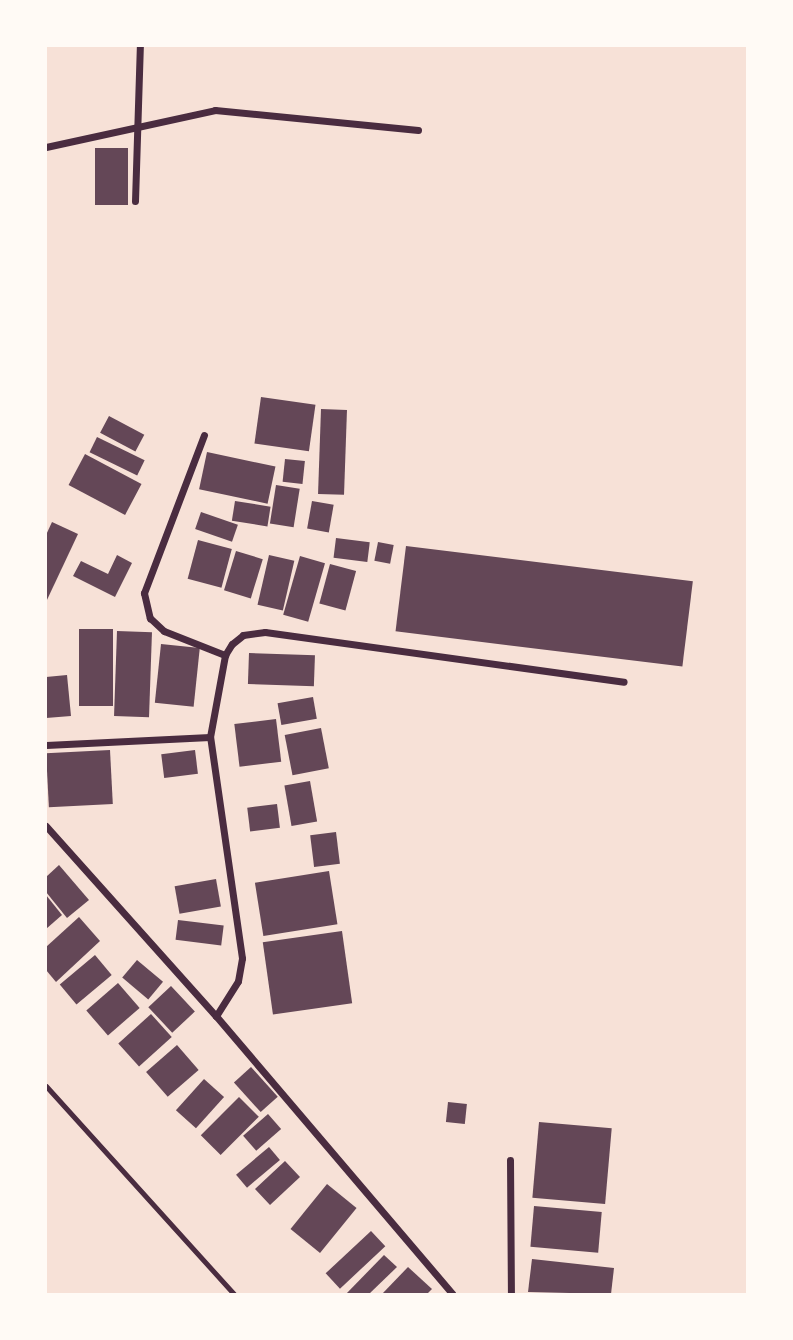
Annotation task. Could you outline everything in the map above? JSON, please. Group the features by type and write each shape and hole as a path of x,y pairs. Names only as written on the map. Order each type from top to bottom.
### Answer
{"street":[{"path":"135,201 140,46"},
{"path":"46,147 215,110 418,130"},
{"path":"204,435 144,593 150,618 164,631 225,655"},
{"path":"216,1016 238,981 242,958 210,737 225,655 243,635 265,632 624,682"},
{"path":"46,745 210,737"},
{"path":"46,826 216,1016 453,1294"},
{"path":"510,1160 511,1294"}],"lane":[{"path":"46,1086 234,1294"}],"building":[{"path":"95,148 128,148 128,205 95,205"},
{"path":"261,397 315,405 309,451 254,444"},
{"path":"321,409 347,410 344,495 318,494"},
{"path":"109,416 144,435 135,452 100,433"},
{"path":"97,437 145,460 137,476 90,452"},
{"path":"207,452 275,467 268,504 199,489"},
{"path":"85,454 142,484 125,515 69,485"},
{"path":"285,459 305,461 302,484 283,482"},
{"path":"276,485 300,489 294,527 270,524"},
{"path":"235,501 271,507 267,526 232,521"},
{"path":"312,501 334,505 329,532 307,529"},
{"path":"201,512 238,525 232,542 195,529"},
{"path":"52,522 78,534 46,602 46,535"},
{"path":"336,538 370,542 367,562 334,558"},
{"path":"198,540 232,549 221,588 188,579"},
{"path":"378,542 394,545 390,564 374,561"},
{"path":"406,546 693,581 682,667 396,631"},
{"path":"236,551 263,559 251,598 224,590"},
{"path":"117,555 132,563 115,597 73,576 81,561 108,574"},
{"path":"269,555 294,561 283,611 258,605"},
{"path":"300,556 325,563 308,622 283,615"},
{"path":"330,564 356,571 345,611 319,604"},
{"path":"79,629 113,629 113,706 79,706"},
{"path":"117,631 152,632 149,717 114,716"},
{"path":"161,644 200,648 194,707 155,703"},
{"path":"249,653 315,655 314,686 248,684"},
{"path":"67,675 71,716 46,718 46,677"},
{"path":"313,697 317,719 281,725 278,703"},
{"path":"276,719 281,762 240,767 234,724"},
{"path":"321,728 329,768 293,775 285,735"},
{"path":"110,750 113,804 49,807 46,753"},
{"path":"195,750 198,774 164,778 161,754"},
{"path":"310,781 317,821 292,826 284,786"},
{"path":"277,804 280,828 250,831 247,808"},
{"path":"336,832 340,864 314,867 310,835"},
{"path":"59,865 89,900 67,918 46,892 46,877"},
{"path":"329,871 337,924 263,936 255,883"},
{"path":"216,879 221,907 180,914 175,886"},
{"path":"46,895 62,915 46,929"},
{"path":"79,917 100,941 56,982 46,970 46,947"},
{"path":"178,920 224,926 221,945 176,940"},
{"path":"342,931 352,1003 273,1014 263,942"},
{"path":"95,955 112,975 76,1004 60,985"},
{"path":"137,960 163,982 148,999 122,978"},
{"path":"118,983 140,1008 108,1035 86,1011"},
{"path":"171,986 195,1012 172,1033 148,1007"},
{"path":"151,1014 172,1037 139,1066 118,1043"},
{"path":"177,1045 199,1070 168,1097 146,1072"},
{"path":"251,1067 278,1097 261,1112 234,1082"},
{"path":"204,1079 224,1097 196,1128 176,1110"},
{"path":"239,1097 259,1117 221,1155 201,1135"},
{"path":"448,1102 467,1104 465,1124 446,1122"},
{"path":"268,1114 281,1129 256,1151 243,1136"},
{"path":"539,1122 612,1128 605,1204 532,1198"},
{"path":"269,1147 280,1160 247,1188 236,1175"},
{"path":"285,1161 300,1177 270,1205 255,1189"},
{"path":"327,1184 357,1208 320,1253 290,1229"},
{"path":"534,1206 602,1212 598,1253 530,1247"},
{"path":"371,1231 385,1246 340,1289 326,1273"},
{"path":"384,1255 397,1267 369,1294 346,1294"},
{"path":"532,1259 614,1268 611,1294 528,1292"},
{"path":"408,1267 432,1289 427,1294 382,1294"}]}
